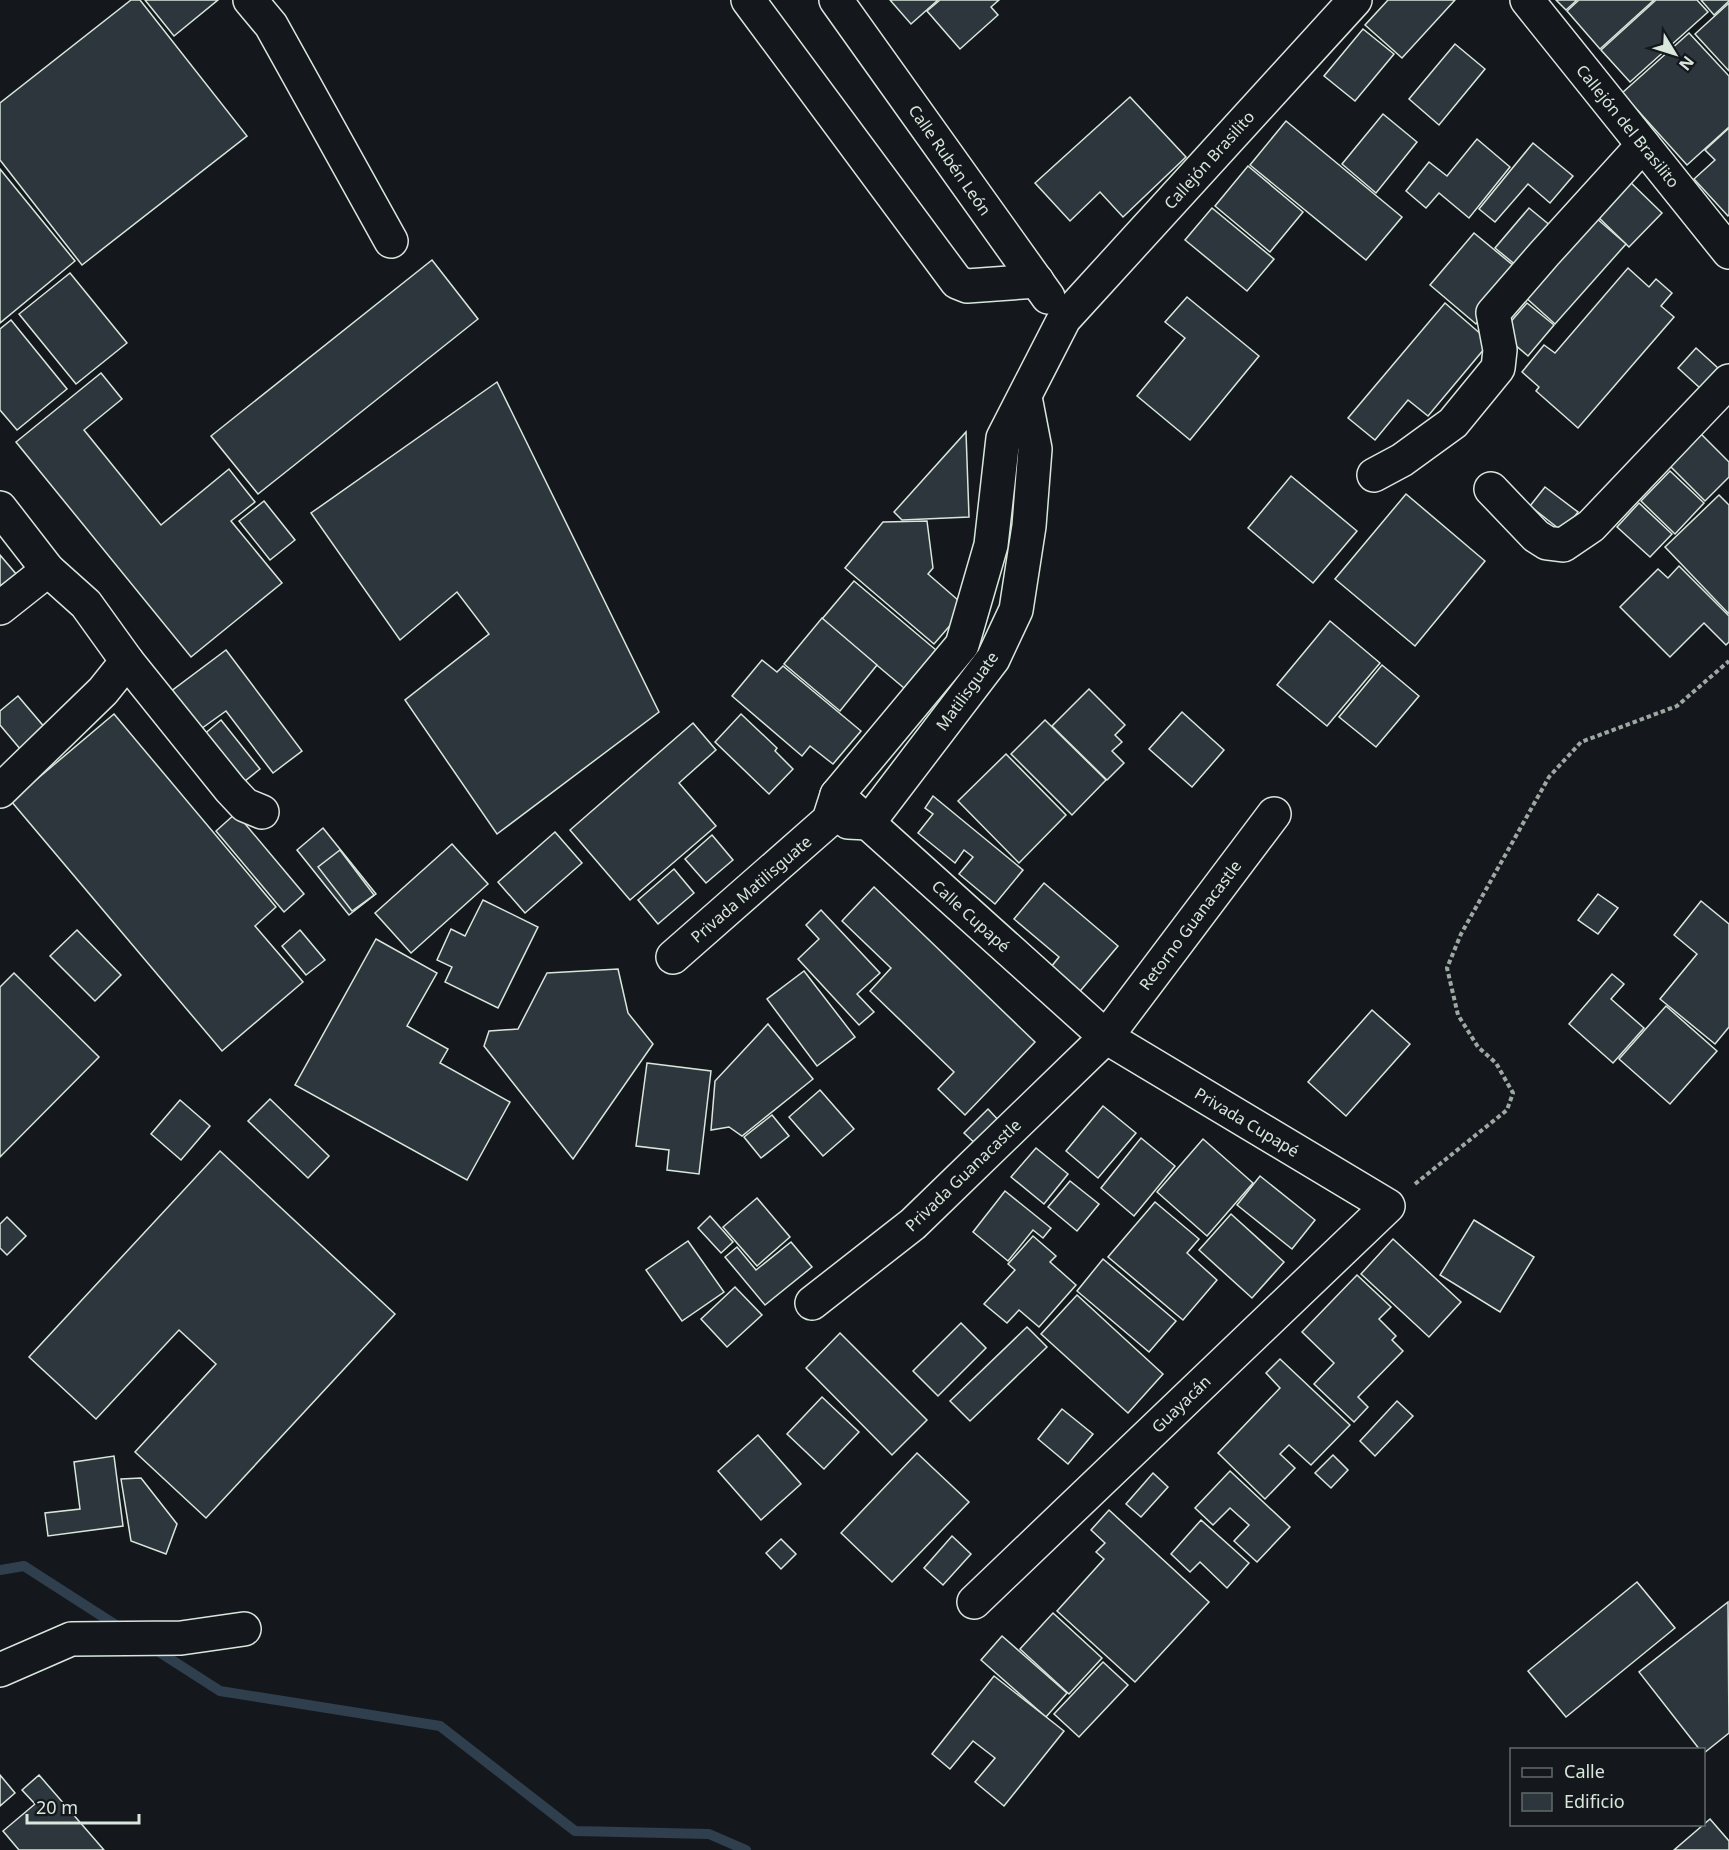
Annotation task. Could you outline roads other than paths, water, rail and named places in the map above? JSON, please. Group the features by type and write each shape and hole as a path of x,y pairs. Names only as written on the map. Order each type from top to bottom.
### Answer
{"street":[{"path":"250,0 271,25 391,241"},
{"path":"748,0 957,282 967,286 1037,281"},
{"name":"Calle Rubén León","path":"836,0 1064,319"},
{"name":"Callejón Brasilito","path":"1064,319 1354,0"},
{"name":"Callejón del Brasilito","path":"1527,0 1729,252"},
{"path":"1374,476 1410,454 1453,423 1461,414 1498,368 1500,350 1493,313 1643,145"},
{"name":"Matilisguate","path":"833,807 962,645 991,545 1003,438 1064,319"},
{"path":"1491,489 1536,536 1547,543 1563,544 1591,526 1729,381"},
{"name":"Matilisguate","path":"868,823 993,659 1016,610 1029,526 1035,449 1025,397"},
{"path":"0,508 48,570 86,604 127,661 230,789 244,805 262,812"},
{"path":"0,608 48,570"},
{"path":"0,791 103,691 127,661"},
{"name":"Calle Cupapé","path":"833,807 868,823 1106,1037"},
{"name":"Privada Matilisguate","path":"673,957 833,807"},
{"name":"Retorno Guanacastle","path":"1106,1037 1274,814"},
{"name":"Privada Cupapé","path":"1106,1037 1388,1206"},
{"name":"Privada Guanacastle","path":"812,1303 913,1224 1106,1037"},
{"name":"Guayacán","path":"974,1602 1388,1206"},
{"path":"0,1670 71,1639 182,1638 244,1629"}],"waterway":[{"path":"0,1570 24,1566 122,1629"},
{"path":"153,1648 220,1691 440,1726 575,1831 709,1834 746,1850"}]}
